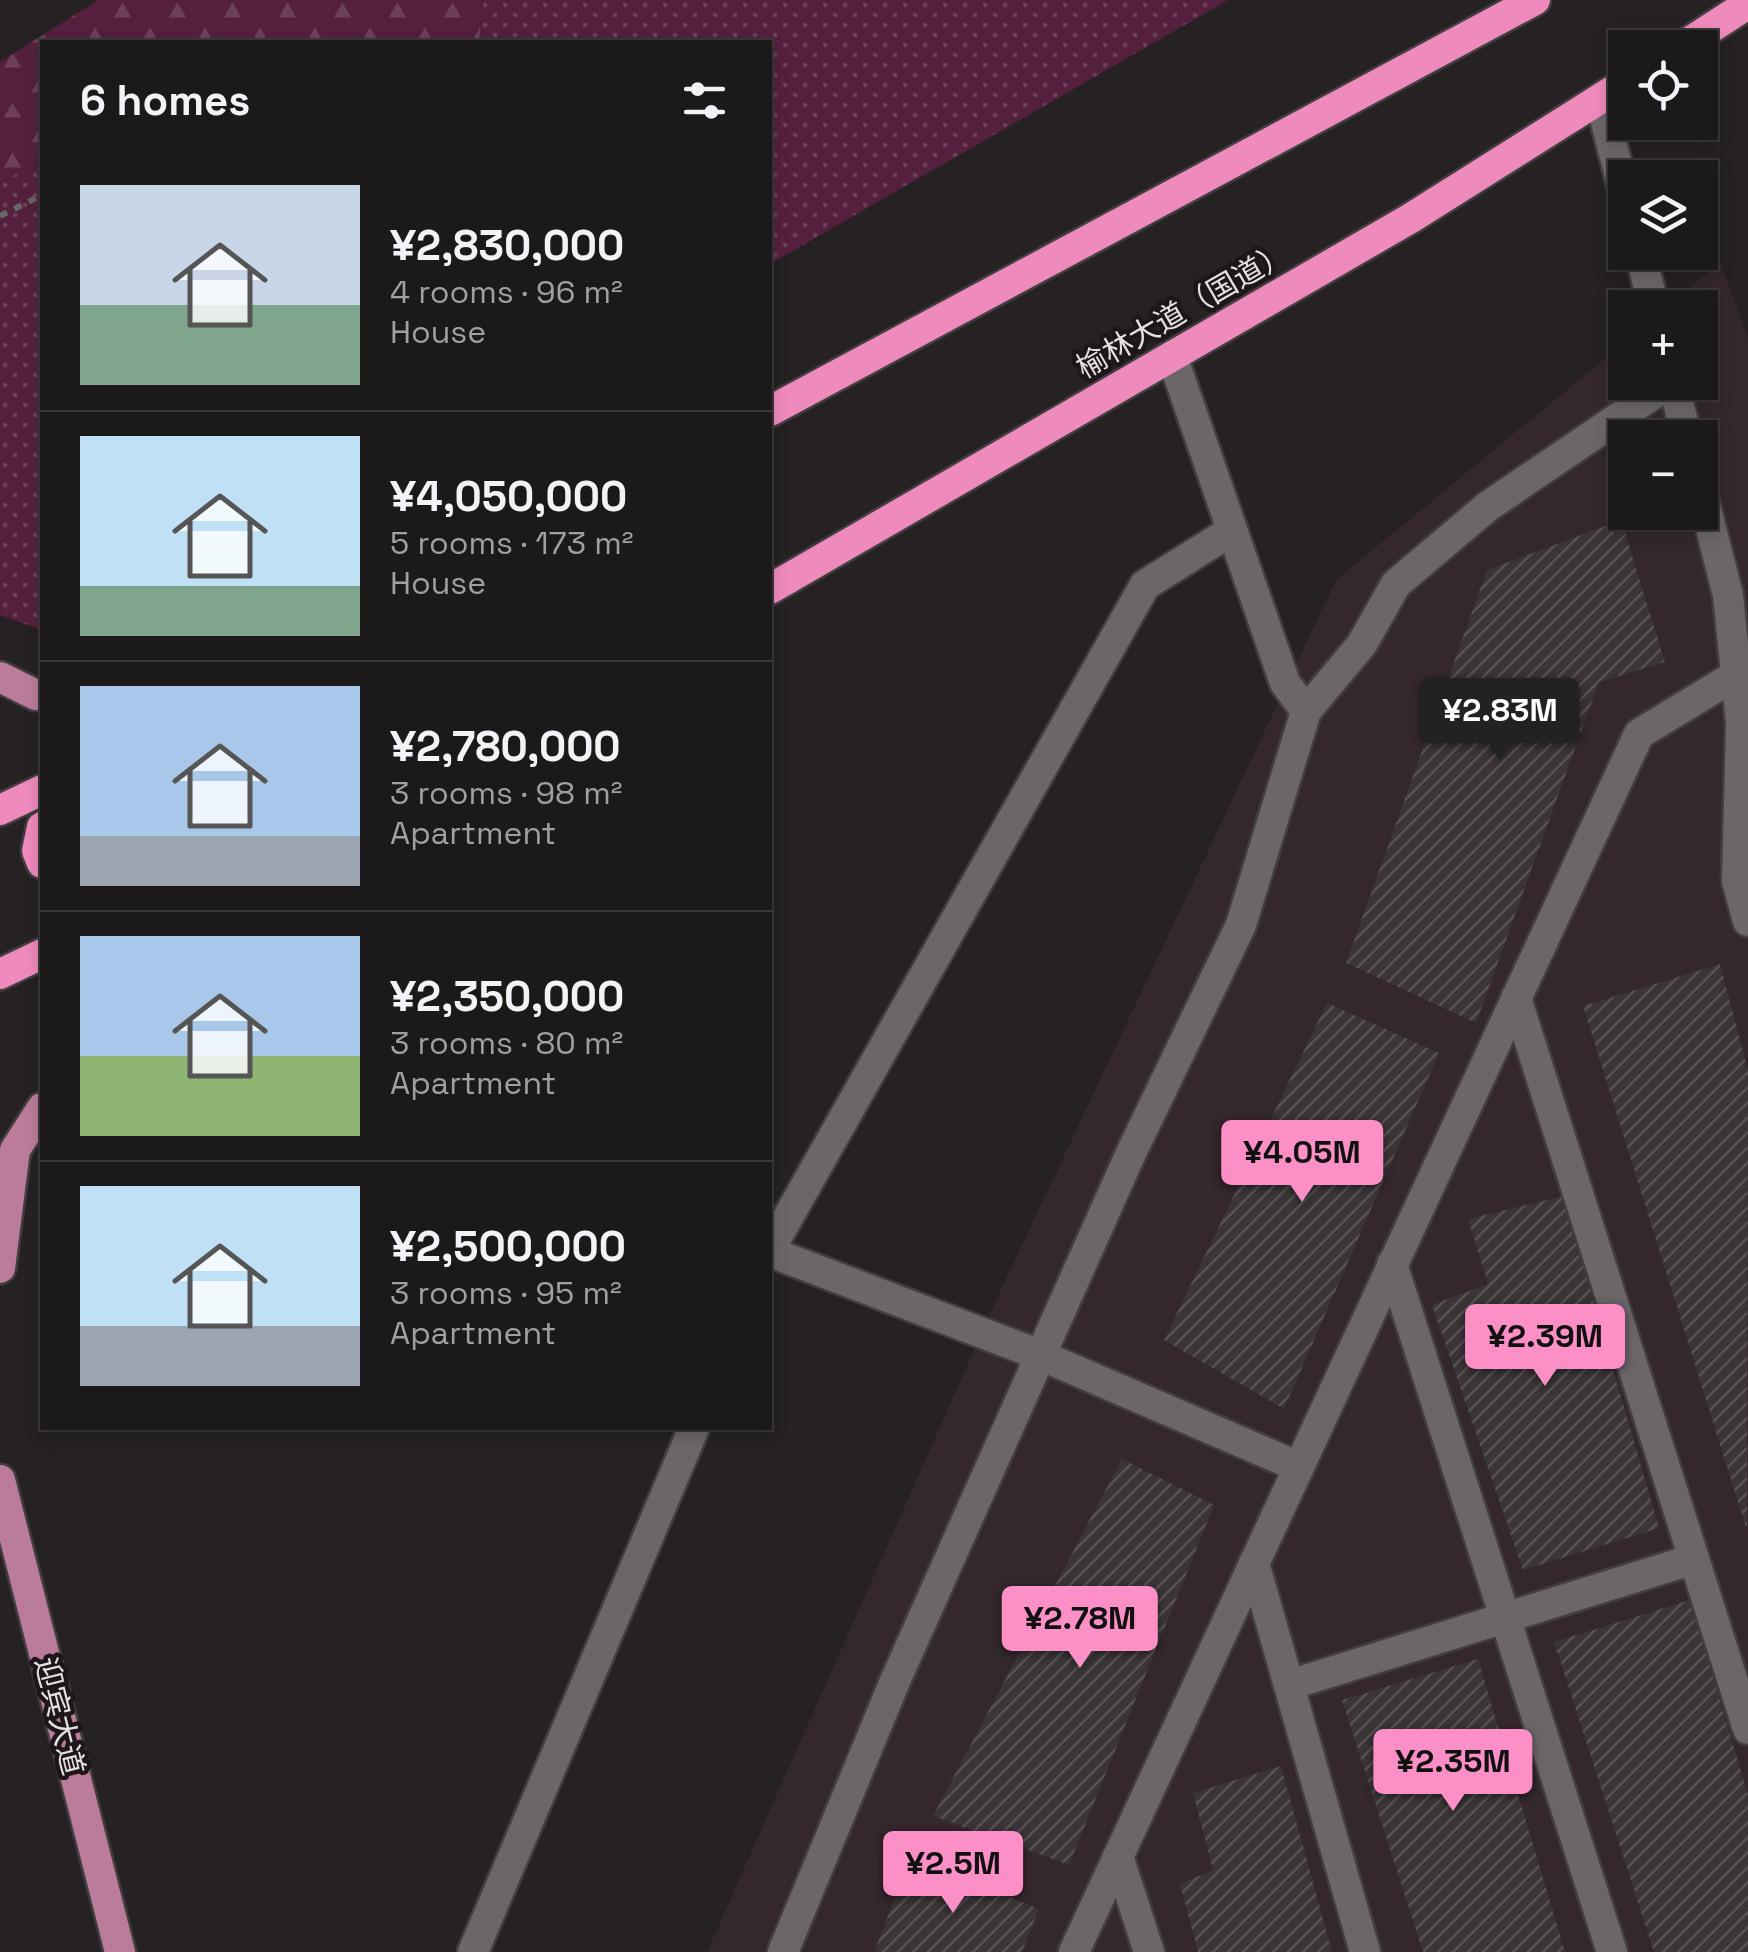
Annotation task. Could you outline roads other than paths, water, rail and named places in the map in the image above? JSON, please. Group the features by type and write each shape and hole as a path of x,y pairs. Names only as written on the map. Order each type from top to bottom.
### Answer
{"highway":[{"path":"772,410 1536,0"},
{"path":"1709,30 1745,7"},
{"name":"榆林大道（国道）","path":"772,588 1412,218 1608,93"},
{"path":"0,810 40,791"},
{"path":"40,835 36,851 40,859"},
{"path":"0,974 40,955"}],"main road":[{"path":"0,677 40,694"},
{"path":"0,1268 15,1150 40,1111"},
{"name":"迎宾大道","path":"0,1480 120,1952"}],"lane":[{"path":"1172,356 1285,684 1306,711"},
{"path":"783,1952 895,1681 1130,1153 1241,925 1306,711 1362,644 1396,584 1487,507 1645,400"},
{"path":"1711,530 1728,596 1741,722 1737,881 1748,921"},
{"path":"772,1247 1145,585 1231,531"},
{"path":"1074,1952 1639,734 1736,675"},
{"path":"1516,998 1748,1729"},
{"path":"772,1252 1040,1355 1299,1466"},
{"path":"1392,1264 1612,1952"},
{"path":"473,1952 693,1430"},
{"path":"1289,1685 1694,1559"},
{"path":"1254,1563 1365,1952"},
{"path":"1118,1856 1148,1952"}]}
